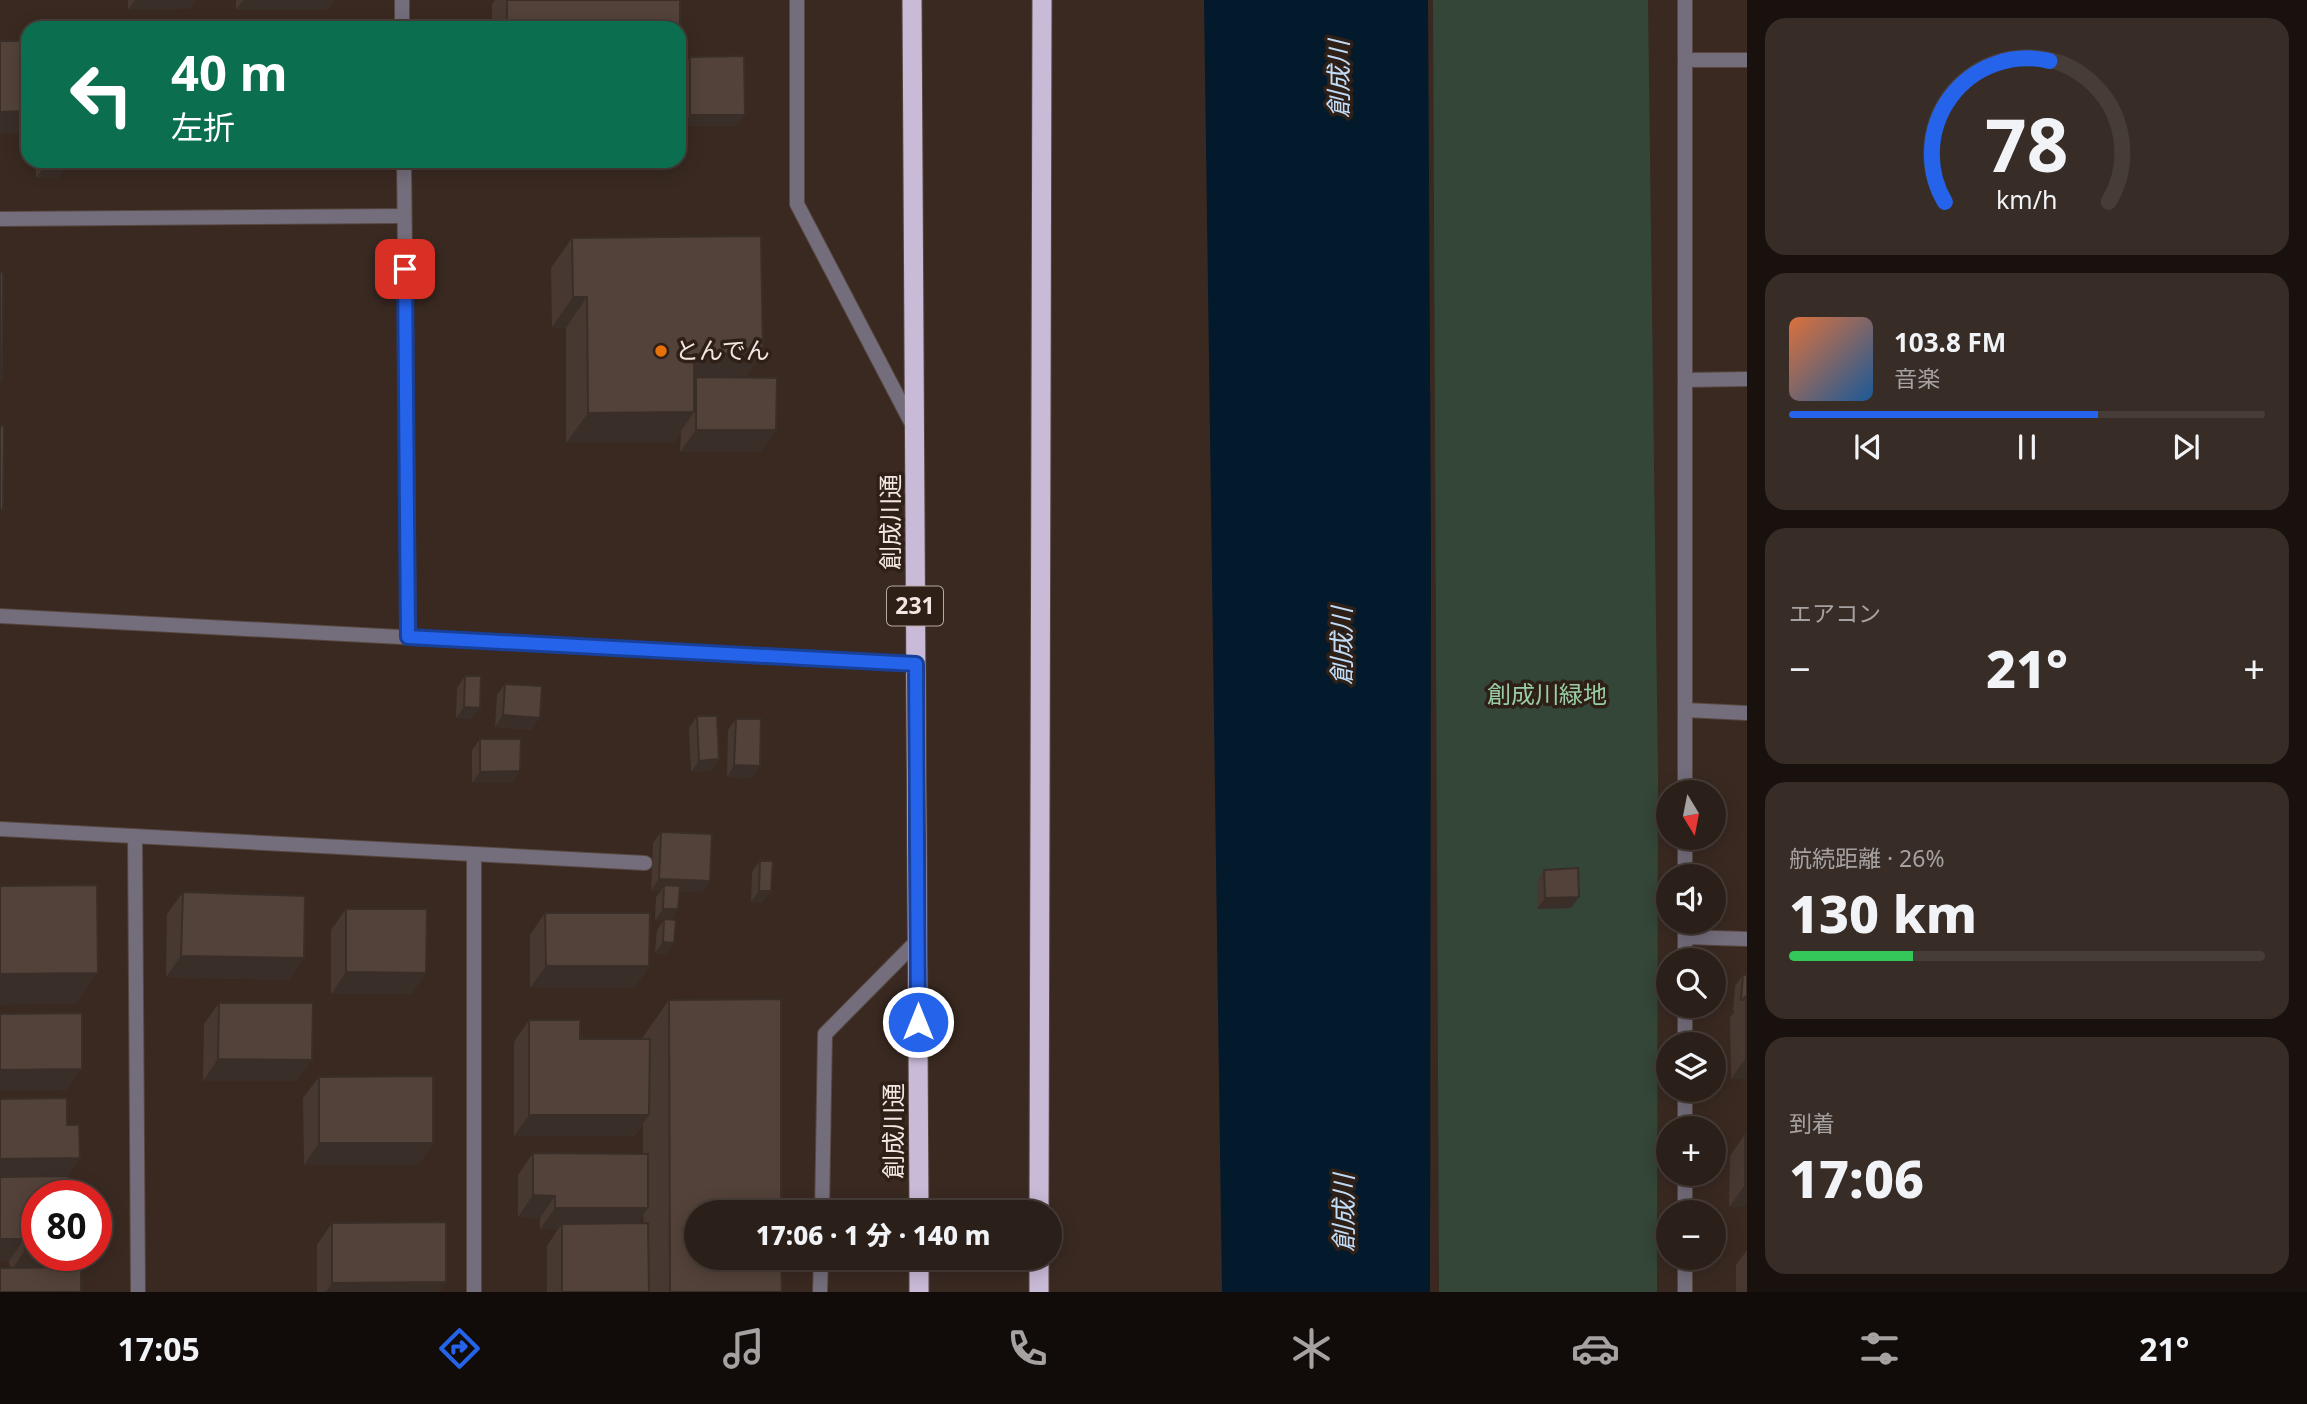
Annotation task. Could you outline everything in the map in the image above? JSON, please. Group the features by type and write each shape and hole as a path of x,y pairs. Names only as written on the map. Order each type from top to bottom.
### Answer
{"highway":[{"name":"創成川通","path":"912,0 919,1200"},
{"path":"1039,1200 1042,0"},
{"path":"919,1270 919,1292"},
{"path":"1039,1270 1039,1292"}],"street":[{"path":"402,0 402,21"},
{"path":"797,0 797,204 915,429"},
{"path":"1685,0 1685,780"},
{"path":"1685,60 1747,60"},
{"path":"404,168 408,637"},
{"path":"0,219 404,216"},
{"path":"1685,380 1747,379"},
{"path":"0,616 916,664"},
{"path":"1685,710 1747,713"},
{"path":"0,829 645,863"},
{"path":"135,836 138,1292"},
{"path":"474,853 474,1292"},
{"path":"1713,934 1747,939"},
{"path":"822,1200 825,1034 918,940"},
{"path":"820,1292 821,1270"},
{"path":"1685,1270 1685,1292"}],"green space":[{"name":"創成川緑地","path":"1433,0 1648,0 1658,774 1657,1292 1439,1292"}],"water":[{"name":"創成川","path":"1204,0 1428,0 1431,552 1430,1292 1222,1292"}],"building":[{"path":"507,0 680,0 680,21 507,21"},
{"path":"0,41 21,41 21,111 0,112"},
{"path":"744,56 745,115 690,115 690,57"},
{"path":"761,236 763,353 694,354 694,412 588,413 587,297 573,297 572,238"},
{"path":"0,272 3,272 2,381 0,381"},
{"path":"696,377 777,378 776,430 696,430"},
{"path":"0,426 4,426 3,509 0,509"},
{"path":"465,676 481,676 480,708 464,707"},
{"path":"505,684 542,686 540,718 503,715"},
{"path":"697,716 717,716 719,759 699,761"},
{"path":"736,719 761,719 760,766 734,765"},
{"path":"480,739 521,739 520,771 480,772"},
{"path":"661,832 712,834 710,881 659,879"},
{"path":"760,861 773,861 771,891 759,891"},
{"path":"1578,868 1579,897 1545,898 1544,870"},
{"path":"97,885 98,973 0,974 0,886"},
{"path":"664,885 680,886 678,909 663,909"},
{"path":"183,892 305,896 304,958 181,956"},
{"path":"346,909 427,909 426,973 346,972"},
{"path":"545,913 650,913 649,966 546,966"},
{"path":"664,919 676,920 674,943 663,942"},
{"path":"1743,975 1747,975 1747,996 1741,1000"},
{"path":"1747,996 1747,1058 1746,1058"},
{"path":"781,999 781,1200 684,1200 684,1270 781,1270 782,1292 670,1292 669,1000"},
{"path":"219,1003 313,1003 312,1060 218,1059"},
{"path":"82,1013 82,1069 0,1070 0,1014"},
{"path":"529,1020 580,1020 580,1039 650,1039 649,1115 529,1115"},
{"path":"433,1076 433,1143 319,1143 319,1077"},
{"path":"67,1098 67,1125 79,1125 80,1158 0,1159 0,1099"},
{"path":"1747,1134 1747,1185 1745,1185"},
{"path":"533,1153 648,1154 648,1208 555,1208 555,1196 533,1195"},
{"path":"68,1176 68,1180 21,1180 21,1239 0,1239 0,1177"},
{"path":"446,1222 446,1282 332,1283 332,1223"},
{"path":"648,1223 649,1292 562,1292 562,1224"},
{"path":"0,1268 21,1268 21,1271 81,1271 81,1292 0,1292"}],"place":[{"name":"とんでん","path":"661,351"}],"route":[{"path":"405,269 408,637 916,664 918,1022"}]}
